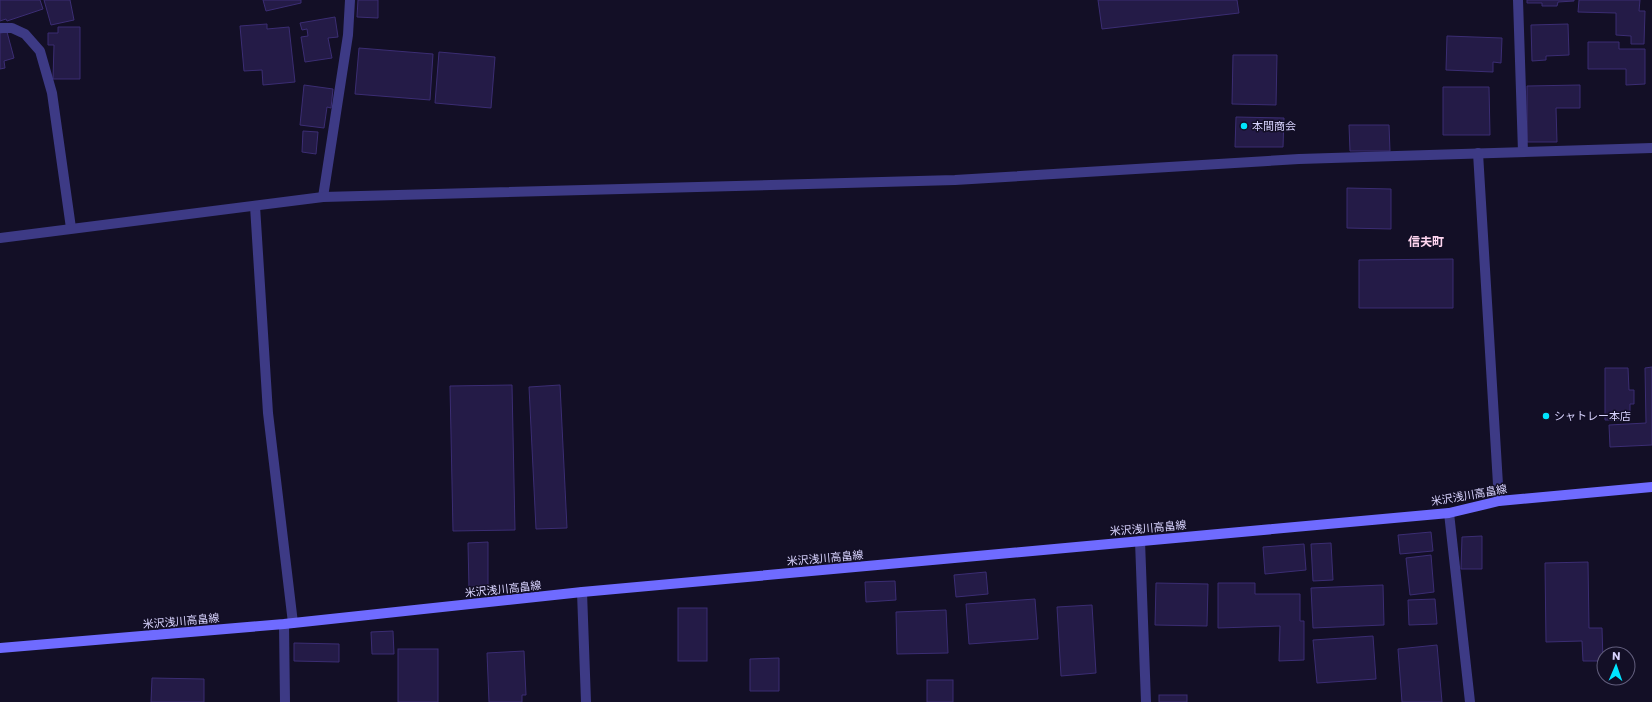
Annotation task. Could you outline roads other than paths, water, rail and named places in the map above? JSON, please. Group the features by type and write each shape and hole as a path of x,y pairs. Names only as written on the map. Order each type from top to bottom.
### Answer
{"main road":[{"name":"米沢浅川高畠線","path":"0,648 288,624 582,592 1449,513 1500,501 1652,487"}],"street":[{"path":"323,197 348,35 350,0"},
{"path":"1518,0 1523,152"},
{"path":"0,28 12,28 24,34 40,51 52,93 71,228"},
{"path":"0,238 323,197 955,180 1299,159 1652,148"},
{"path":"1478,153 1500,501"},
{"path":"255,206 268,413 288,624 285,702"},
{"path":"1449,513 1470,702"},
{"path":"1140,541 1146,702"},
{"path":"582,592 586,702"}],"place":[{"name":"本間商会","path":"1244,126"},
{"name":"シャトレー本店","path":"1546,416"}],"district":[{"name":"信夫町","path":"1426,241"}]}
